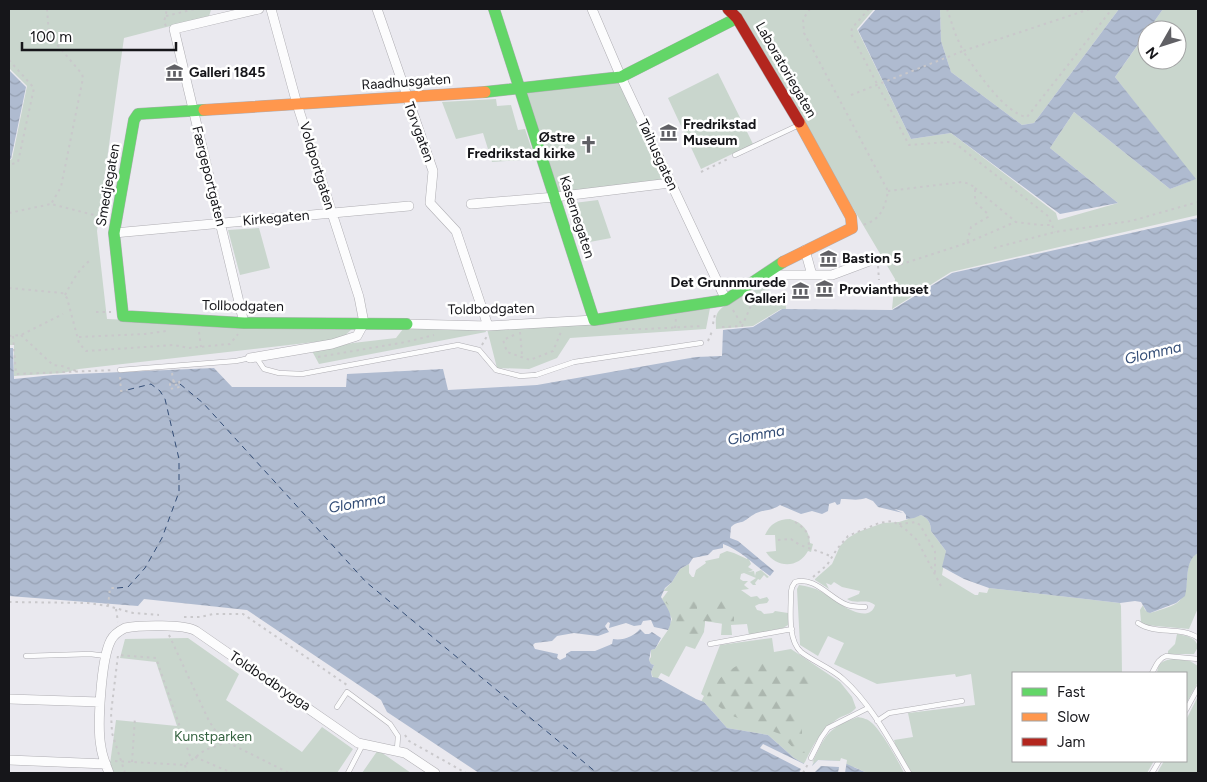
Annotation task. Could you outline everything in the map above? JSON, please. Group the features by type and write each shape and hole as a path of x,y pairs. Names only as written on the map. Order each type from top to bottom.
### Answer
{"street":[{"name":"Færgeportgaten","path":"241,322 220,223 174,29 259,9"},
{"name":"Voldportgaten","path":"271,9 298,104 359,297 364,323"},
{"name":"Torvgaten","path":"377,9 433,171 430,203 456,231 488,326"},
{"name":"Kasernegaten","path":"494,9 594,320"},
{"name":"Tøihusgaten","path":"592,9 670,183 726,300"},
{"path":"728,9 738,18"},
{"name":"Laboratoriegaten","path":"622,77 738,18 800,124 851,217 852,228"},
{"name":"Raadhusgaten","path":"193,112 520,89 622,77"},
{"name":"Smedjegaten","path":"123,316 114,233 134,120 138,114 193,112"},
{"path":"472,204 555,197 670,183"},
{"name":"Kirkegaten","path":"114,233 409,206"},
{"name":"Toldbodgaten","path":"364,323 519,325 594,320 726,300 789,258 852,228"},
{"path":"805,250 812,275"},
{"path":"763,275 832,275 872,260"},
{"name":"Tollbodgaten","path":"123,316 241,322 364,323"},
{"path":"253,357 347,340 357,336 364,323"},
{"name":"Toldbodbrygga","path":"106,656 110,642 119,631 132,627 191,628 358,742 405,753 435,773"},
{"path":"106,656 100,702 101,748 109,773"},
{"path":"9,699 100,702"},
{"path":"9,760 105,762"}],"lane":[{"path":"735,155 800,124"},
{"path":"120,370 236,361 253,357 264,369 279,373 302,374 458,345 479,350 496,370 520,376 536,375 574,362 701,342"},
{"path":"865,607 846,605 818,587 798,581 792,587 792,629 795,643 798,650 842,678 854,690 877,721 909,773"},
{"path":"1138,623 1147,627 1181,631 1198,638"},
{"path":"710,644 792,629"},
{"path":"26,656 90,654 106,656"},
{"path":"1152,672 1157,662 1166,656 1197,659"},
{"path":"1187,708 1198,688"},
{"path":"337,706 347,692 390,724 398,736 396,750"},
{"path":"877,721 889,713 962,701"},
{"path":"811,758 828,728 868,708"},
{"path":"348,773 363,744"}],"path":[{"path":"47,9 49,35 82,74 83,78 61,187 51,204"},
{"path":"163,9 166,12 167,9"},
{"path":"166,16 195,9"},
{"path":"810,9 803,19 804,33 888,190 884,210 877,218 868,224 852,228"},
{"path":"869,9 852,28 851,34 909,145 948,142 956,144 1048,216 1055,232"},
{"path":"948,9 963,51 996,94 1014,112 1020,116 1027,117 1112,9"},
{"path":"852,95 963,51 1090,9"},
{"path":"9,60 34,88 18,162 9,165"},
{"path":"701,172 735,155"},
{"path":"888,190 962,182 970,184 1016,222 1040,226 1053,225"},
{"path":"967,244 971,227 988,217 988,213 974,202 975,188"},
{"path":"994,248 1055,232 1131,221 1198,202"},
{"path":"9,213 51,204 98,216"},
{"path":"879,280 877,264 899,265 967,244 1016,222"},
{"path":"65,295 80,270 92,259"},
{"path":"742,326 754,299 749,284"},
{"path":"9,288 62,293 65,295 81,346 86,351 174,345 189,348 230,344 239,333 241,322"},
{"path":"726,300 742,326"},
{"path":"96,312 109,311 123,316"},
{"path":"9,336 22,335 62,314"},
{"path":"675,328 676,316"},
{"path":"198,320 201,347"},
{"path":"519,325 522,356"},
{"path":"519,325 518,332 503,340 507,352 530,360 552,350 564,329"},
{"path":"618,328 646,330 702,326"},
{"path":"722,327 742,326"},
{"path":"701,342 707,342 710,339 713,329"},
{"path":"78,337 145,334 169,330"},
{"path":"22,335 53,365 78,372"},
{"path":"318,357 435,335"},
{"path":"13,336 16,374 120,370 122,390 128,390"},
{"path":"179,381 180,387 170,388 170,382 173,382 179,381"},
{"path":"806,582 822,571 845,539 857,531 883,522 892,521 908,531 917,540 941,586"},
{"path":"796,522 808,534 808,547"},
{"path":"897,524 916,522 920,525 935,551 935,576"},
{"path":"778,540 791,539 794,543 832,557"},
{"path":"108,606 111,587 117,588"},
{"path":"9,602 88,603 133,613 161,616 208,721 216,734 227,742 289,773"},
{"path":"184,617 200,617 213,614 243,614 354,690"},
{"path":"126,773 112,733 111,713 118,655 156,658 191,759"},
{"path":"132,762 134,716"},
{"path":"403,730 409,741 466,773"},
{"path":"105,762 185,765 205,750 227,742"},
{"path":"195,757 232,773"},
{"path":"185,765 187,773"}],"green space":[{"path":"9,9 215,9 211,10 209,16 124,38 97,231 107,319 352,329 341,339 79,369 63,373 14,376 14,345 9,345 9,160 12,159 27,86 9,68"},
{"path":"731,9 874,9 857,29 911,139 951,133 1056,213 1058,220 1118,203 1050,148 1074,112 1170,189 1195,179 1115,77 1137,46 1137,70 1187,70 1187,20 1155,20 1163,9 1198,9 1198,215 951,272 892,309 895,279 740,17"},
{"path":"940,9 1119,9 1034,123 1022,125 951,72 941,41"},
{"path":"718,73 753,144 701,169 668,98"},
{"path":"620,78 666,181 556,194 524,91"},
{"path":"496,99 497,106 511,105 518,130 525,129 535,159 492,162 483,133 456,139 442,102"},
{"path":"598,200 611,238 579,244 566,204"},
{"path":"259,228 270,268 240,275 228,230"},
{"path":"768,284 769,295 785,294 786,309 781,309 753,326 716,329 716,316 725,305"},
{"path":"710,308 706,329 570,338 557,358 529,369 497,368 487,329"},
{"path":"403,329 485,329 486,332 319,364 312,351 353,343 396,338"},
{"path":"921,515 926,518 929,521 931,531 946,551 942,575 975,595 978,595 979,592 987,593 989,588 1120,603 1122,672 1012,672 1012,762 1153,762 1147,773 912,773 896,747 894,740 913,737 908,713 975,705 971,674 956,677 955,674 877,684 834,664 844,643 828,636 818,656 800,645 797,589 799,585 811,587 858,613 865,614 871,611 875,605 872,603 850,601 847,599 859,594 860,591 842,587 834,582 831,585 826,583 829,589 815,579 832,564 840,546 848,538 858,532 883,523 899,522"},
{"path":"790,519 804,528 810,543 813,544 811,552 808,551 799,561 782,564 771,558 766,552 776,551 775,535 765,535 775,523"},
{"path":"727,551 747,559 748,557 751,564 748,567 753,570 748,572 754,571 755,576 756,572 761,570 769,577 767,578 764,575 760,580 758,579 755,583 756,585 753,585 750,582 756,578 744,573 741,574 740,579 748,581 744,585 749,589 741,590 751,597 757,596 760,599 767,597 769,600 767,603 755,606 757,610 764,614 775,611 788,613 788,625 783,628 749,635 747,624 731,625 732,635 721,635 722,623 705,621 704,632 695,649 686,646 669,677 661,673 658,678 653,678 651,672 654,665 649,660 651,650 655,649 668,630 672,619 662,599 668,591 663,591 672,582 680,569 689,564 689,573 694,577 696,570 706,563 705,561 719,558 720,554"},
{"path":"1198,553 1198,608 1189,629 1145,625 1141,622 1140,610 1143,605 1145,610 1150,613 1174,605 1182,598 1185,592 1190,563"},
{"path":"721,598 727,599 730,603 728,608 734,617 734,623 730,625 705,621 703,632 698,638 686,640 676,635 674,629 677,616 674,610 665,602 666,600 680,604 690,599 697,603 697,613 701,616 707,614 707,610 714,610"},
{"path":"1177,634 1184,635 1195,641 1198,647 1194,654 1168,654 1168,651 1175,644"},
{"name":"Kunstparken","path":"188,638 239,674 226,700 302,752 322,727 353,749 337,773 114,773 110,764 116,720 177,726 156,662 120,658 125,639"},
{"path":"772,638 774,652 791,649 840,682 852,697 856,708 825,729 810,751 804,764 794,758 768,735 727,728 704,702 701,702 704,696 701,694 720,645"},
{"path":"778,659 789,666 801,668 815,675 816,682 801,702 796,715 807,747 805,753 797,752 780,734 730,715 713,702 707,700 707,695 714,684 737,666"},
{"path":"1167,660 1190,661 1198,666 1198,682 1187,702 1187,672 1157,672 1162,662"},
{"path":"1198,696 1197,773 1157,773 1163,762 1187,762 1187,718"},
{"path":"858,717 864,718 876,727 890,746 904,773 867,773 854,767 810,767 823,742 832,730"},
{"path":"378,750 411,773 362,773"}],"water":[{"path":"876,9 940,9 941,41 951,72 1022,125 1034,123 1119,9 1163,9 1155,20 1137,20 1137,46 1115,77 1196,179 1170,189 1074,112 1050,148 1118,203 1060,214 951,133 911,139 858,30"},
{"path":"9,70 26,87 11,159 9,159"},
{"name":"Glomma","path":"1198,218 1198,553 1189,566 1185,596 1176,603 1150,613 1147,612 1141,602 1135,601 1120,603 989,588 964,579 942,567 946,551 931,531 929,521 923,516 906,519 903,511 894,509 903,513 878,507 873,501 866,498 857,500 841,499 840,504 837,505 835,502 829,504 828,511 822,514 812,511 801,514 780,505 773,509 756,513 744,521 736,523 731,527 730,538 738,541 774,571 770,576 742,554 723,544 723,548 713,550 708,555 693,558 689,564 680,569 672,582 665,588 661,597 671,617 668,630 654,627 651,620 643,621 641,625 634,626 626,623 609,628 610,623 608,622 605,626 609,632 598,636 574,633 557,636 552,641 535,643 533,645 535,649 558,654 557,658 560,660 571,651 595,651 612,644 613,639 628,637 640,629 645,634 652,632 661,638 655,649 651,650 649,660 654,665 651,672 652,677 658,678 704,702 727,728 768,735 794,758 810,767 818,760 840,761 867,773 479,773 387,712 381,700 247,610 144,599 138,606 9,596 9,348 13,348 14,379 53,375 214,368 232,387 346,387 347,374 443,369 448,390 537,385 696,357 722,356 723,330 753,327 782,309 892,310 952,273"}],"pier":[{"path":"763,744 804,764 805,762 810,764 814,761 812,766 818,760 840,761 841,758 847,760 845,773 838,773 839,767 821,766 814,773 799,773 801,769 760,748"}],"ferry route":[{"path":"117,588 128,587 145,568 162,538 179,492 179,459 165,399 160,391 151,384 127,390"},
{"path":"180,384 203,403 366,582 597,773"}],"traffic: fast":[{"path":"494,9 594,320 726,300 783,262"},
{"path":"485,92 621,77 737,18"},
{"path":"204,110 138,114 134,120 114,233 123,316 244,323 407,324"}],"traffic: slow":[{"path":"204,110 485,92"},
{"path":"783,262 852,228 851,217 799,122"}],"traffic: jam":[{"path":"728,9 737,18 799,122"}],"place":[{"name":"Galleri 1845","path":"175,72"},
{"name":"Fredrikstad Museum","path":"669,132"},
{"name":"Østre Fredrikstad kirke","path":"589,145"},
{"name":"Bastion 5","path":"828,258"},
{"name":"Provianthuset","path":"825,289"},
{"name":"Det Grunnmurede Galleri","path":"800,290"}]}
